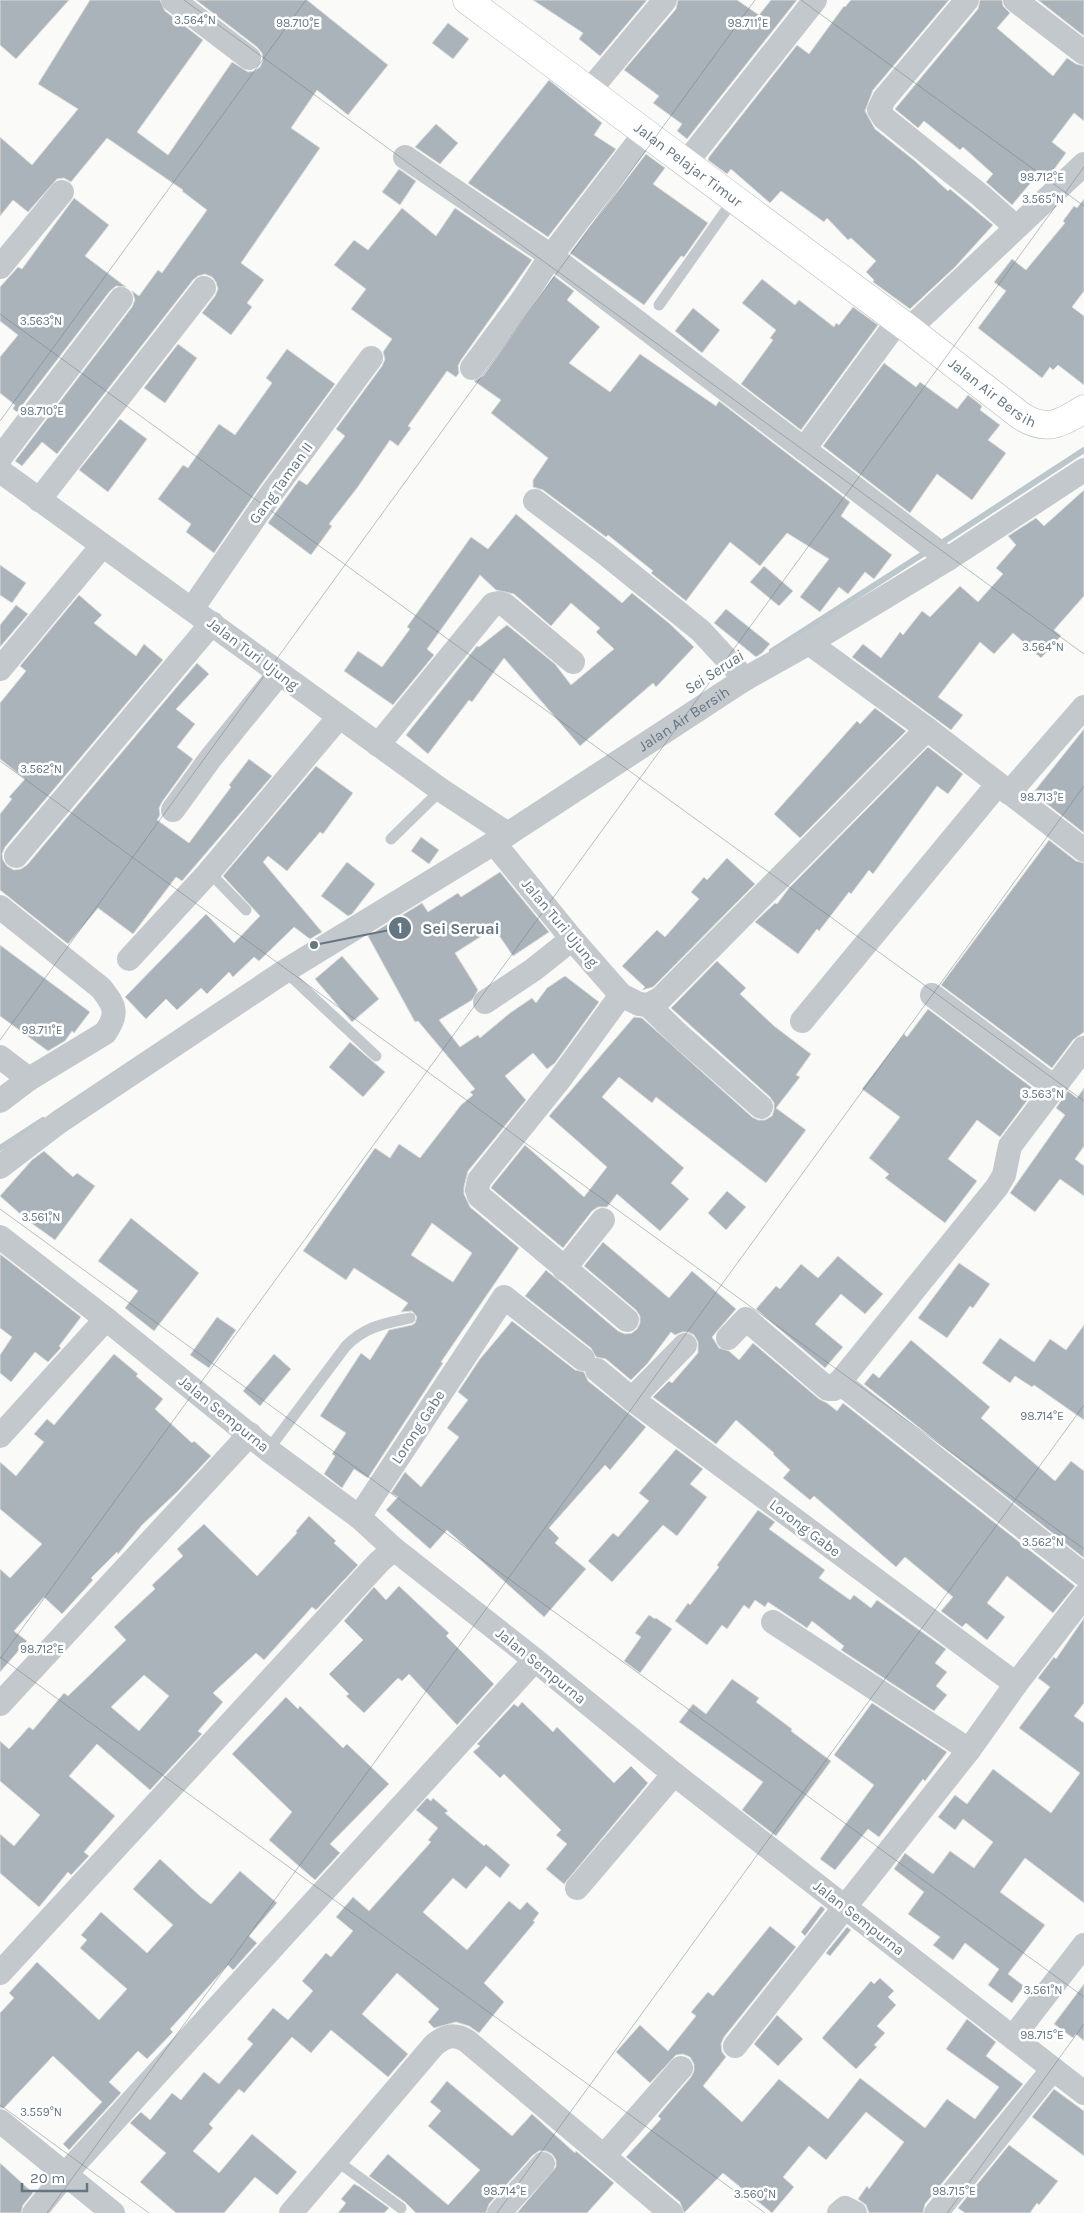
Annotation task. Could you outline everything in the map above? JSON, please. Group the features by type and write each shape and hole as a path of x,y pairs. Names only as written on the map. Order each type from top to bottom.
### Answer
{"street":[{"path":"173,0 249,58"},
{"path":"589,91 665,0"},
{"path":"686,163 815,0"},
{"path":"967,0 884,99 879,110 884,118 980,195 1016,227"},
{"path":"1015,0 1084,53"},
{"name":"Jalan Pelajar Timur","path":"482,4 644,133 903,325"},
{"path":"472,368 523,299 551,256 644,133"},
{"path":"405,157 551,256 948,559"},
{"path":"804,449 903,325 1016,227 1084,164"},
{"path":"0,267 62,192"},
{"path":"39,500 204,288"},
{"path":"0,458 121,299"},
{"name":"Jalan Air Bersih","path":"903,325 1031,423 1054,425 1084,410"},
{"name":"Gang Taman II","path":"192,609 271,494 371,358"},
{"name":"Jalan Turi Ujung","path":"0,470 440,790 501,838 572,939 633,1000 678,1034 762,1107"},
{"name":"Jalan Air Bersih","path":"0,1167 59,1122 284,971 501,838 741,673 808,643 948,559 1084,470"},
{"path":"536,501 670,604 702,631 741,673"},
{"path":"0,669 102,546"},
{"path":"378,745 493,604 505,605 573,662"},
{"path":"16,856 212,623"},
{"path":"808,643 927,729 1084,850"},
{"path":"173,810 210,759 279,674"},
{"path":"802,1021 1004,788 1084,706"},
{"path":"129,959 209,872 339,717"},
{"path":"627,1320 478,1196 479,1180 560,1079 633,1000 661,998 927,729"},
{"path":"0,906 101,988 111,1002 114,1012 112,1023 105,1033 29,1079 0,1101"},
{"path":"485,1002 533,970 572,939"},
{"path":"932,994 1054,1088"},
{"path":"728,1338 746,1320 828,1389 834,1389 997,1187 1004,1175 1010,1146 1084,1048"},
{"path":"0,1057 29,1079"},
{"path":"564,1269 603,1220"},
{"name":"Jalan Sempurna","path":"0,1237 268,1450 359,1517 394,1549 535,1660 674,1774 1084,2093"},
{"name":"Lorong Gabe","path":"359,1517 504,1296 632,1399 1016,1684"},
{"path":"0,1436 106,1320"},
{"path":"632,1399 686,1344"},
{"path":"839,1382 1084,1575"},
{"path":"0,1704 250,1434"},
{"path":"0,1973 372,1569 394,1549"},
{"path":"735,2046 969,1750 1016,1684 1084,1596"},
{"path":"774,1622 969,1750"},
{"path":"34,2213 65,2175 535,1660"},
{"path":"577,1888 674,1774"},
{"path":"1013,2037 1084,1945"},
{"path":"291,2213 434,2046 443,2038 460,2036 672,2213"},
{"path":"604,2156 681,2068"},
{"path":"936,2213 1053,2069"},
{"path":"0,2121 113,2213"},
{"path":"499,2213 543,2164"},
{"path":"839,2213 845,2208 855,2213"}],"lane":[{"path":"659,305 734,200"},
{"path":"391,838 440,790"},
{"path":"209,872 246,910"},
{"path":"284,971 376,1056"},
{"path":"268,1450 346,1346 358,1334 374,1326 410,1318"},
{"path":"337,2161 401,2208"}],"building":[{"path":"0,0 69,0 16,59 0,45"},
{"path":"90,0 160,0 165,11 203,40 137,132 168,155 232,62 248,72 260,67 263,60 262,53 257,47 196,0 307,0 388,65 348,115 317,90 291,128 320,148 241,263 264,280 247,303 252,307 231,335 202,313 218,289 212,277 205,274 198,276 57,454 42,442 22,466 15,461 132,307 135,300 132,291 139,296 158,270 162,273 207,210 183,190 107,138 71,182 64,178 57,179 28,212 13,200 0,216 0,137 32,165 78,109 38,84"},
{"path":"533,0 647,0 600,56 579,39 583,33"},
{"path":"678,0 737,0 759,15 771,0 797,0 687,139 677,131 682,124 653,103 659,96 624,70 676,9"},
{"path":"851,0 949,0 873,90 865,111 875,129 915,161 948,191 950,189 993,225 955,267 910,309 873,282 874,280 866,272 876,261 851,238 848,240 827,218 824,222 781,191 770,203 731,169 727,174 708,160 797,45 809,54 844,6"},
{"path":"980,0 1002,0 1003,6 1010,13 997,28 1053,76 1067,58 1076,64 1084,66 1084,121 1074,113 1052,142 1066,153 1047,179 1039,173 1012,205 986,182 993,174 963,147 960,150 924,121 918,128 895,109 978,9"},
{"path":"1038,0 1084,0 1084,36"},
{"path":"448,23 469,39 453,59 432,43"},
{"path":"549,80 602,123 594,135 616,149 548,237 468,183"},
{"path":"436,124 458,143 440,164 415,147"},
{"path":"646,154 665,168 653,184 708,223 684,257 681,256 644,305 570,253"},
{"path":"399,169 416,181 400,205 382,192"},
{"path":"74,198 109,225 85,256 126,287 116,286 110,291 17,412 13,409 15,405 0,393 0,357 18,335 0,321 0,287 18,267 22,269"},
{"path":"1084,199 1084,291 1072,307 1084,316 1084,385 1058,365 1053,370 1050,367 1042,378 978,328 1006,291 994,282 1012,259 1026,270 1065,223 1063,221 1074,206 1077,208"},
{"path":"402,208 436,236 455,208 532,260 461,360 458,366 459,373 456,377 447,371 408,426 411,428 398,446 390,440 357,488 329,524 332,526 311,555 268,523 299,480 307,485 345,436 336,429 382,366 385,359 383,352 392,339 351,309 366,289 334,265 354,240 368,250"},
{"path":"554,276 574,291 567,300 600,327 569,363 610,392 640,354 716,406 719,401 850,502 841,516 892,555 874,579 865,572 848,594 839,587 820,612 800,597 829,559 787,533 760,566 730,542 686,601 651,573 653,571 608,535 606,537 543,490 533,487 533,480 548,458 491,413 501,400 474,381 483,376"},
{"path":"762,279 795,305 799,300 834,327 836,323 839,325 853,307 878,325 801,430 741,384 773,340 770,338 776,330 742,303"},
{"path":"693,308 720,330 702,353 675,331"},
{"path":"178,344 197,358 165,403 144,388"},
{"path":"287,349 335,384 260,486 214,553 186,532 191,524 158,499 183,465 188,468 219,424 235,435 272,383 266,378"},
{"path":"884,363 916,387 920,382 957,409 968,395 982,406 980,410 1000,425 988,440 1006,453 972,500 937,474 910,513 823,446"},
{"path":"120,419 147,439 108,492 79,470"},
{"path":"1084,490 1084,596 1054,630 1061,636 1041,658 1013,633 994,654 980,642 938,697 963,715 951,730 852,657 863,644 881,658 900,632 903,635 922,611 930,617 960,586 978,602 1003,574 996,568 1016,545 1008,536 1036,518 1044,526"},
{"path":"516,514 622,603 632,593 670,624 694,647 656,687 653,683 580,746 504,658 472,702 469,700 428,754 406,735 477,646 479,647 507,625 555,664 571,685 614,649 596,632 600,628 571,603 551,626 514,594 496,590 480,575 427,649 434,655 393,705 344,671 358,651 382,667 410,629 407,627 471,537 488,549"},
{"path":"0,565 26,583 12,603 0,595"},
{"path":"764,566 793,591 779,606 750,582"},
{"path":"79,595 102,615 94,623 136,656 144,644 163,660 5,847 2,854 7,866 14,870 21,869 27,865 197,663 209,674 176,709 195,724 177,747 193,759 162,802 159,808 160,815 157,820 189,843 231,787 229,785 249,759 272,776 182,881 176,877 133,934 98,908 68,944 0,890 0,814 12,799 9,797 25,779 0,759 0,703 26,671 20,666"},
{"path":"16,605 28,614 0,647 0,625"},
{"path":"726,609 770,644 762,653 756,657 714,623"},
{"path":"875,708 906,731 800,838 774,814 857,721 860,724"},
{"path":"1084,729 1084,833 1033,793"},
{"path":"928,747 963,774 948,794 937,786 873,874 869,870 851,894 849,892 819,931 817,929 798,954 755,922 775,903 777,904 789,888"},
{"path":"316,766 353,793 323,834 320,832 287,871 268,856 263,862 322,932 310,939 294,927 259,961 254,957 233,977 229,972 207,994 201,988 177,1010 166,999 146,1019 125,997 206,914 234,943 260,916 223,876"},
{"path":"421,837 439,850 429,864 411,851"},
{"path":"1049,840 1076,861 1084,863 1084,1032 1073,1040 1052,1068 941,985"},
{"path":"727,858 755,884 653,987 642,990 645,987 622,966 657,930 665,937 699,899 691,892 704,877 707,880"},
{"path":"347,862 375,884 352,914 348,916 321,896"},
{"path":"500,872 549,932 513,956 494,928 455,953 478,990 472,1000 439,1020 460,1047 478,1035 480,1038 510,1013 532,998 536,1003 547,988 565,976 599,1002 555,1063 547,1069 533,1053 505,1076 526,1100 468,1171 464,1194 470,1207 519,1248 441,1362 443,1363 368,1478 354,1469 342,1488 324,1474 335,1456 332,1454 346,1433 320,1416 361,1353 370,1360 389,1330 412,1325 417,1317 412,1311 401,1312 408,1303 354,1268 346,1280 303,1251 375,1148 390,1158 399,1144 420,1158 461,1105 473,1095 470,1092 475,1089 418,1021 415,1022 368,936 422,903 428,912 458,893 461,897","holes":["432,1223 472,1253 453,1282 411,1255"]},
{"path":"0,945 90,1012 74,1033 72,1031 65,1041 48,1051 0,1016"},
{"path":"342,956 379,999 352,1022 315,979"},
{"path":"717,961 746,988 740,994 774,1026 811,1054 796,1075 800,1077 776,1108 806,1130 766,1183 656,1097 652,1103 619,1077 602,1097 684,1168 671,1183 689,1199 660,1231 617,1194 607,1207 598,1207 592,1211 563,1248 491,1188 525,1145 584,1197 607,1167 549,1116 634,1017 642,1018 752,1117 758,1120 765,1120 772,1116 774,1103 770,1097 671,1008"},
{"path":"928,1009 1035,1090 1000,1137 977,1120 948,1159 977,1181 945,1223 885,1178 889,1174 869,1158 900,1117 862,1089 904,1034 907,1037"},
{"path":"350,1042 385,1072 363,1097 329,1067"},
{"path":"1084,1088 1084,1146 1075,1159 1084,1166 1084,1196 1060,1179 1035,1212 1010,1193 1065,1115 1056,1108 1068,1091 1077,1098"},
{"path":"44,1151 73,1177 77,1173 95,1186 55,1240 27,1220 0,1196 32,1160"},
{"path":"727,1191 746,1207 726,1230 708,1213"},
{"path":"131,1218 199,1273 154,1331 125,1308 138,1291 98,1261"},
{"path":"603,1242 669,1298 692,1271 736,1309 712,1337 719,1348 729,1351 739,1360 753,1343 819,1399 837,1411 843,1403 1075,1586 1053,1613 1007,1576 987,1603 1005,1617 987,1640 966,1623 962,1627 941,1611 953,1597 905,1557 896,1567 814,1496 810,1500 783,1478 790,1470 774,1453 736,1420 716,1444 653,1397 669,1381 672,1383 698,1353 698,1342 694,1335 682,1332 675,1335 671,1332 647,1364 631,1380 606,1359 596,1357 591,1348 525,1296 546,1270 618,1331 625,1334 632,1333 640,1323 640,1316 636,1310 584,1266"},
{"path":"0,1254 81,1317 59,1346 61,1348 48,1362 35,1352 11,1382 0,1373 0,1355 12,1337 0,1328"},
{"path":"838,1256 883,1294 865,1314 841,1294 815,1324 843,1347 825,1368 756,1309 776,1286 780,1289 801,1264 818,1278"},
{"path":"959,1263 990,1284 973,1308 970,1306 947,1338 918,1318"},
{"path":"217,1317 236,1330 209,1368 190,1355"},
{"path":"512,1321 575,1370 584,1372 588,1381 646,1427 610,1470 605,1465 549,1528 559,1538 555,1543 586,1569 544,1617 447,1530 430,1549 386,1510 398,1497 391,1493 405,1472 421,1487 459,1437 447,1428 468,1400 458,1392 480,1359"},
{"path":"1084,1325 1084,1420 1034,1385 1032,1387 1015,1376 1010,1383 982,1363 1000,1338 1034,1362 1050,1339 1066,1350"},
{"path":"911,1340 990,1407 981,1418 1055,1481 1071,1461 1084,1471 1084,1558 864,1384 873,1373 879,1378"},
{"path":"114,1354 138,1374 136,1376 163,1399 155,1409 192,1443 194,1441 211,1456 142,1525 118,1554 117,1552 91,1578 93,1580 62,1614 44,1597 14,1631 27,1641 0,1672 0,1569 10,1578 42,1544 0,1509 0,1462 16,1476 44,1442 34,1434 47,1419 54,1425"},
{"path":"274,1354 291,1369 260,1406 243,1391"},
{"path":"676,1449 703,1469 690,1484 707,1497 677,1536 663,1525 612,1582 588,1561 613,1533 618,1537 649,1501 639,1493"},
{"path":"758,1510 775,1522 769,1529 825,1570 819,1578 850,1600 854,1595 871,1608 877,1600 946,1649 935,1663 947,1672 936,1686 947,1695 934,1711 841,1650 844,1646 812,1621 807,1628 768,1602 765,1607 755,1600 749,1609 744,1605 727,1629 722,1625 707,1645 675,1621 688,1603 690,1605 719,1567 717,1565"},
{"path":"309,1516 358,1565 316,1610 312,1607 264,1660 256,1653 213,1693 223,1702 198,1731 202,1734 150,1790 97,1744 69,1776 115,1816 84,1852 89,1856 71,1875 68,1872 39,1907 0,1873 0,1834 14,1846 40,1815 0,1781 0,1741 9,1749 29,1727 33,1730 64,1693 68,1696 126,1640 114,1627 155,1589 152,1585 183,1556 177,1549 204,1524 257,1576 297,1533 296,1531","holes":["144,1675 169,1696 139,1731 111,1707"]},
{"path":"399,1586 449,1633 446,1636 494,1684 457,1725 409,1674 402,1681 398,1678 364,1713 346,1696 349,1694 329,1674 363,1640 344,1621 374,1587 386,1600"},
{"path":"649,1615 672,1629 640,1673 624,1661 641,1637 635,1633"},
{"path":"1084,1618 1084,1703 1074,1716 1084,1723 1084,1903 1025,1858 1000,1892 1045,1925 1008,1974 1024,1986 1012,2003 988,1985 999,1969 965,1943 953,1960 933,1945 940,1937 908,1914 924,1892 894,1869 905,1853 933,1874 950,1851 974,1868 993,1842 963,1819 955,1830 938,1817 955,1795 967,1804 993,1769 1051,1813 1080,1773 1019,1728 1050,1687 1038,1678 1054,1657 1056,1659"},
{"path":"732,1679 759,1698 756,1702 831,1761 776,1836 742,1810 763,1782 679,1722 693,1704 706,1714"},
{"path":"286,1697 298,1709 300,1706 343,1748 347,1744 389,1784 330,1844 340,1853 315,1880 269,1840 292,1812 232,1754"},
{"path":"522,1702 553,1732 557,1727 614,1783 631,1766 648,1783 564,1884 546,1869 567,1844 556,1835 561,1830 504,1774 500,1778 473,1752 480,1746 477,1744 514,1704 518,1707"},
{"path":"872,1703 947,1752 925,1781 923,1779 879,1837 868,1829 835,1870 820,1859 874,1785 834,1755"},
{"path":"427,1798 431,1801 433,1798 448,1811 445,1813 510,1865 500,1878 486,1866 466,1889 453,1878 423,1912 467,1950 509,1901 520,1910 527,1902 539,1913 533,1921 535,1922 484,1983 504,2002 479,2033 469,2026 456,2022 434,2028 428,2022 439,2009 397,1973 362,2014 408,2054 388,2077 331,2030 311,2053 292,2037 244,2093 239,2089 209,2124 213,2128 193,2151 219,2173 252,2134 297,2172 277,2195 255,2177 224,2213 176,2213 140,2182 166,2153 130,2123 141,2112 150,2120 172,2093 181,2100 204,2072 219,2084 253,2044 247,2039 273,2008 288,2020 313,1991 302,1981 326,1953 331,1957 353,1931 336,1917 353,1897 369,1911 431,1842 428,1840 438,1828 416,1810"},
{"path":"160,1859 211,1904 240,1871 277,1903 249,1936 257,1943 233,1970 228,1965 170,2029 173,2032 147,2059 138,2051 109,2082 121,2093 69,2150 63,2144 102,2102 53,2056 4,2108 0,2108 0,2013 14,1998 9,1993 37,1962 99,2020 127,1989 80,1948 87,1940 81,1935 101,1912 147,1953 173,1925 133,1889"},
{"path":"821,1906 825,1909 805,1936 801,1932"},
{"path":"770,1926 796,1947 724,2037 721,2044 722,2052 726,2057 703,2086 742,2122 779,2079 828,2119 860,2078 925,2128 947,2099 975,2119 999,2087 946,2049 967,2019 996,2042 986,2056 1023,2084 925,2204 923,2213 869,2213 866,2205 858,2199 867,2186 869,2189 904,2142 866,2112 826,2160 809,2146 783,2177 794,2187 772,2213 723,2173 684,2213 680,2202 626,2157 661,2119 658,2116 691,2077 694,2071 694,2064 690,2057 683,2054 676,2055 650,2083 616,2052 640,2025 668,2051 696,2016 691,2012 708,1992 713,1996"},
{"path":"847,1927 851,1930 830,1956 826,1953"},
{"path":"880,1978 894,1991 888,1997 896,2005 877,2026 885,2033 874,2045 877,2047 856,2069 822,2038 871,1981 874,1984"},
{"path":"1084,1984 1084,2041 1076,2034 1073,2038 1054,2024"},
{"path":"777,2015 803,2039 778,2066 754,2044"},
{"path":"447,2081 512,2136 532,2114 575,2153 576,2151 614,2183 587,2213 517,2213 556,2167 556,2160 552,2154 546,2151 539,2151 533,2155 489,2204 486,2213 416,2213 405,2202 369,2176 388,2154 448,2205 480,2170 428,2126 441,2111 430,2102"},
{"path":"1054,2089 1084,2111 1084,2156 1032,2117"},
{"path":"1009,2145 1058,2181 1039,2205 1037,2203 1030,2213 965,2213 958,2208"},
{"path":"0,2163 33,2193 23,2205 21,2213 0,2213"},
{"path":"354,2184 389,2208 384,2213 338,2213 346,2203 341,2199"}],"waterway":[{"name":"Sei Seruai","path":"943,542 1084,450"},
{"name":"Sei Seruai","path":"772,651 926,552"},
{"name":"Sei Seruai","path":"0,1148 43,1120"}],"place":[{"name":"Sei Seruai","path":"314,945"}]}
